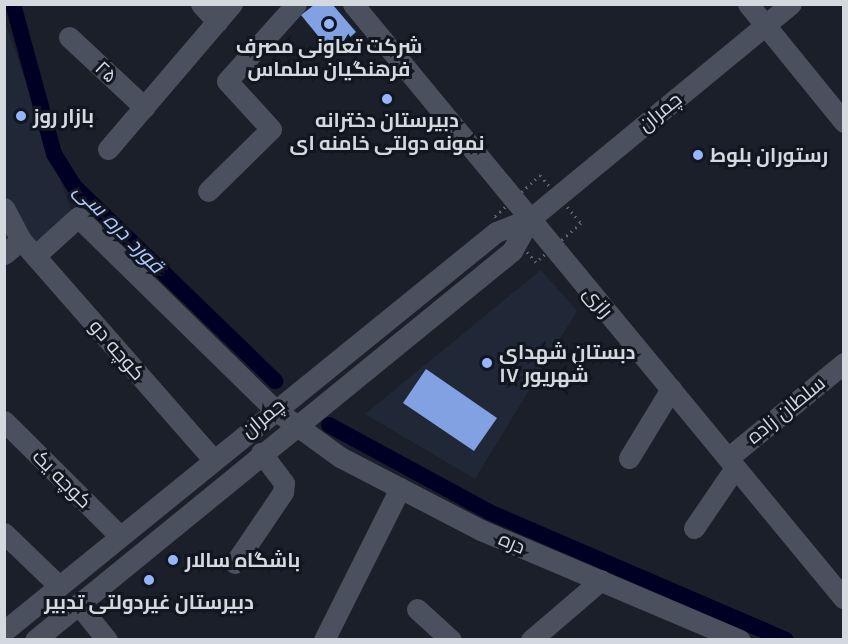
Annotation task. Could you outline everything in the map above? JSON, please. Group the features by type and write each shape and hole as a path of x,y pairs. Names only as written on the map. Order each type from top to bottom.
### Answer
{"street":[{"path":"201,4 217,22"},
{"path":"108,149 232,4"},
{"path":"208,191 271,129 227,81 296,4"},
{"name":"رازی","path":"353,4 731,463 841,590"},
{"path":"748,4 843,122"},
{"name":"چمران","path":"4,631 274,409 496,232 530,219 790,4"},
{"name":"۲۵","path":"69,37 144,107"},
{"name":"کوچه دو","path":"4,208 20,250 213,459"},
{"path":"20,250 78,218 274,409"},
{"name":"چمران","path":"35,639 294,426 512,251 530,219"},
{"name":"سلطان زاده","path":"694,528 731,463 843,363"},
{"path":"629,458 671,389"},
{"name":"دره","path":"274,409 294,426 400,488 601,580 740,639"},
{"name":"کوچه یک","path":"4,422 120,536"},
{"path":"235,563 283,492 284,483 261,453"},
{"path":"324,639 400,488"},
{"path":"4,533 59,586"},
{"path":"531,639 601,580"},
{"path":"78,604 107,639"},
{"path":"417,609 451,639"}],"shaded area":[{"name":"بازار روز","path":"4,19 72,212 33,246 5,247"},
{"name":"دبستان شهدای ۱۷ شهریور","path":"541,270 577,311 475,479 365,414"}],"building":[{"name":"شرکت تعاونی مصرف فرهنگیان سلماس","path":"314,5 333,5 356,32 332,53 301,15"},
{"path":"426,369 497,418 474,451 403,403"}],"waterway":[{"name":"قورد دره سی","path":"13,4 54,154 75,187 275,381"},
{"path":"329,425 489,512 786,640"}],"place":[{"name":"شرکت تعاونی مصرف فرهنگیان سلماس","path":"329,24"},
{"name":"دبیرستان دخترانه نمونه دولتی خامنه ای","path":"387,99"},
{"name":"بازار روز","path":"21,116"},
{"name":"رستوران بلوط","path":"698,155"},
{"name":"دبستان شهدای ۱۷ شهریور","path":"487,363"},
{"name":"باشگاه سالار","path":"173,560"},
{"name":"دبیرستان غیردولتی تدبیر","path":"149,580"}]}
